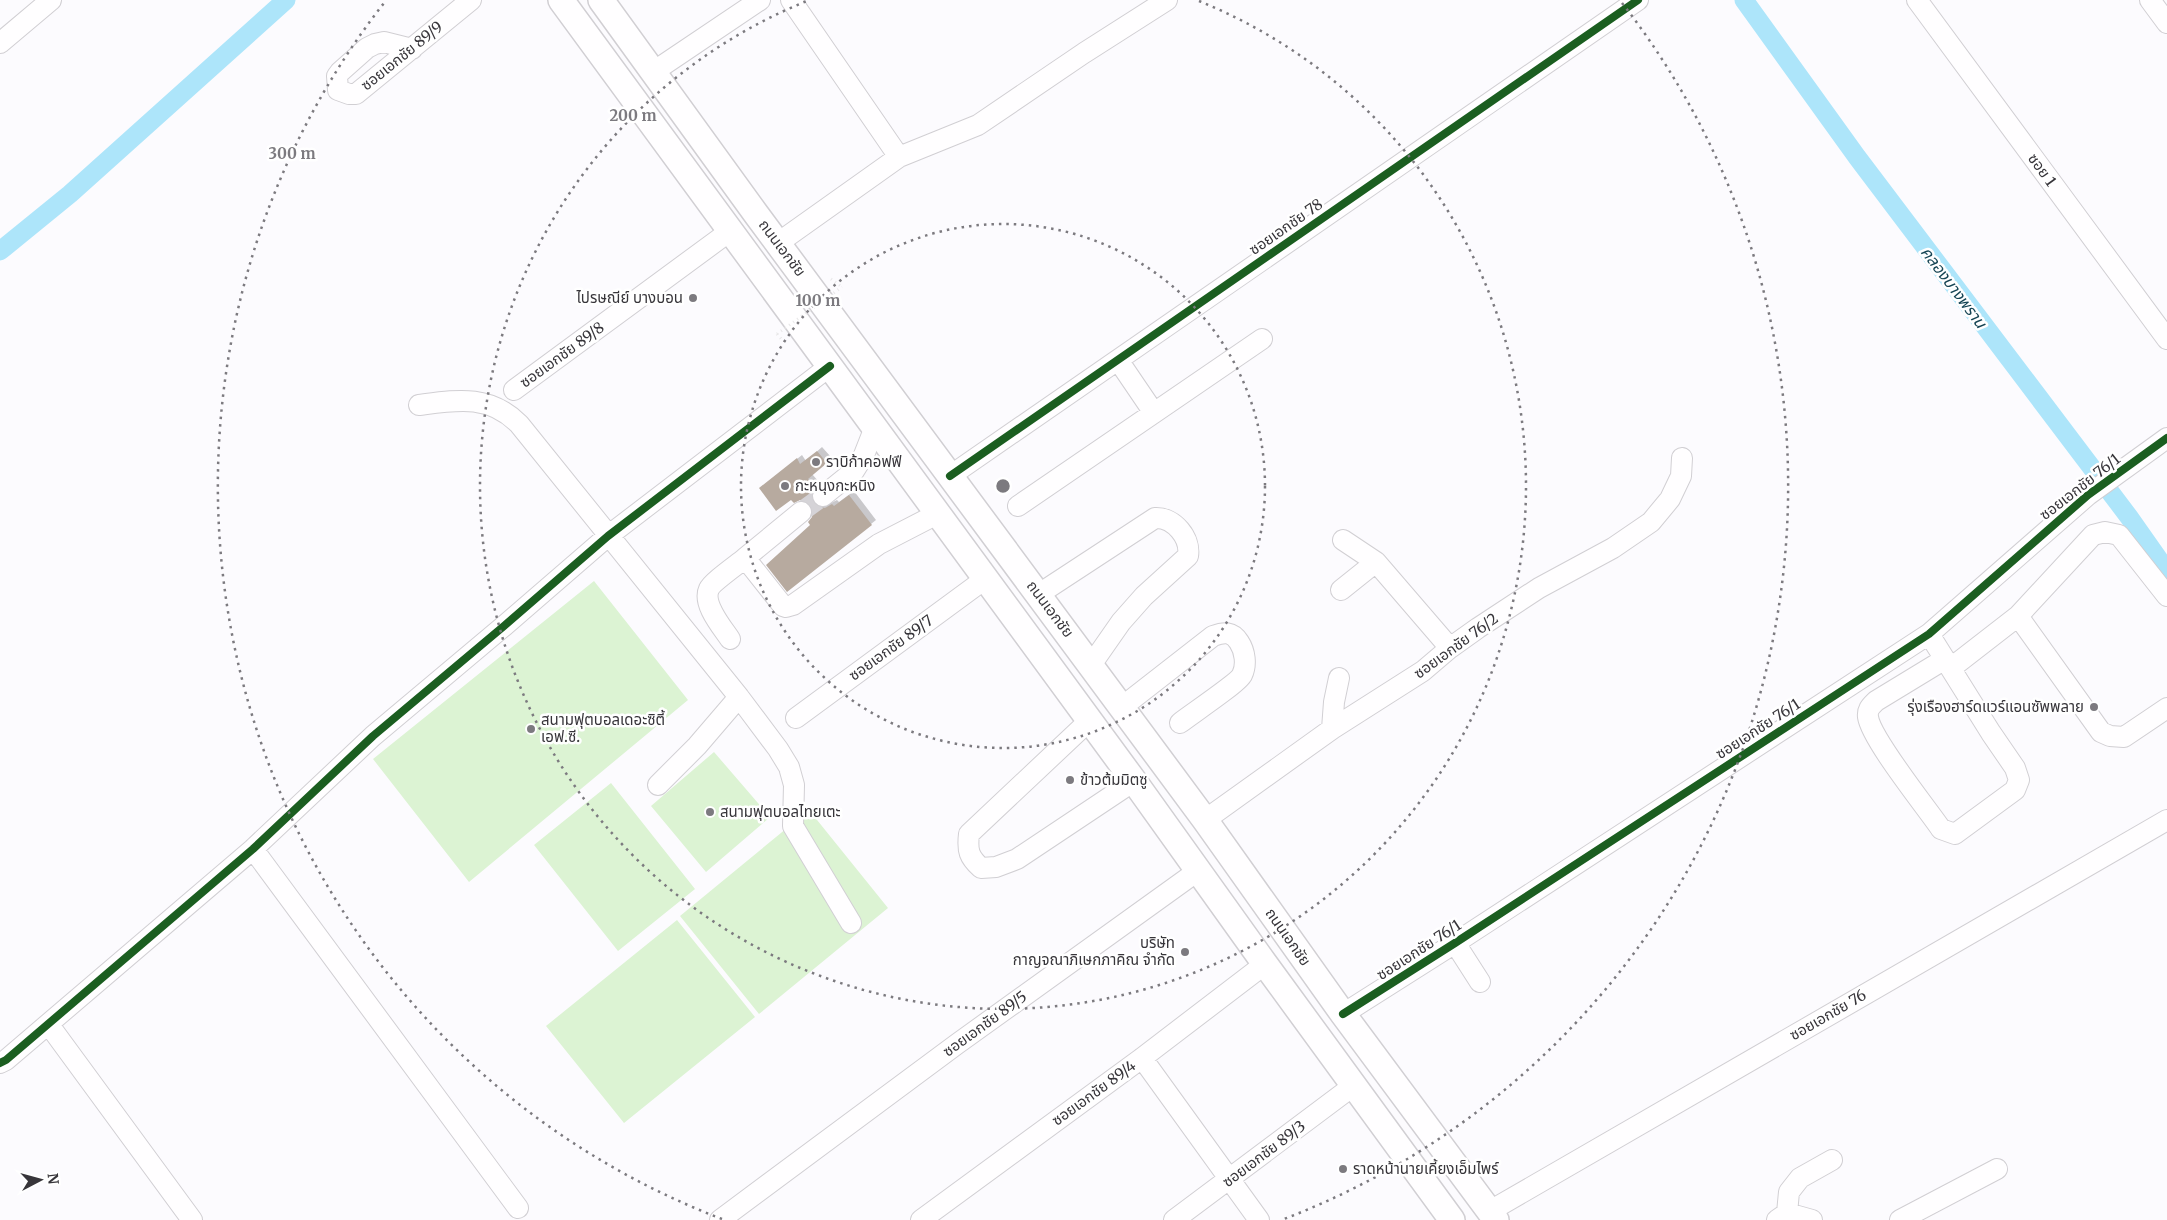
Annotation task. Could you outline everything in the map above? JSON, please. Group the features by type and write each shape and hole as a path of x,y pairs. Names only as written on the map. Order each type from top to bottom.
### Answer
{"main road":[{"name":"ถนนเอกชัย","path":"561,0 939,513 985,579 1199,870 1353,1086 1452,1220"},
{"name":"ถนนเอกชัย","path":"601,0 780,246 1205,820 1343,1014 1493,1216"},
{"path":"730,231 747,225 751,219 753,209"},
{"path":"760,271 759,261 764,252 780,246"}],"street":[{"path":"0,43 51,0"},
{"name":"ซอยเอกชัย 89/9","path":"412,48 384,42 366,48 337,76 338,90 356,94 471,0"},
{"path":"653,72 760,0"},
{"path":"790,0 899,157"},
{"path":"780,246 899,157 978,125 1084,53 1167,0"},
{"name":"ซอยเอกชัย 78","path":"950,476 1638,0"},
{"name":"ซอย 1","path":"1917,0 2167,340"},
{"path":"2150,0 2167,22"},
{"name":"ซอยเอกชัย 89/8","path":"514,390 730,231"},
{"path":"1018,506 1262,339"},
{"path":"1118,360 1154,413"},
{"path":"0,1063 49,1025 253,849 373,736 608,536 830,366"},
{"path":"419,405 458,400 489,404 506,411 519,424 739,697 778,749 789,767 794,785 793,826 851,922"},
{"path":"823,496 854,471 864,455 875,427"},
{"name":"ซอยเอกชัย 76/1","path":"1343,1014 1929,634 2088,495 2167,438"},
{"name":"ซอยเอกชัย 76/2","path":"1205,820 1332,729 1423,671 1450,648 1539,588 1613,548 1651,522 1670,499 1681,476 1682,458"},
{"path":"730,639 710,606 707,596 709,588 801,512"},
{"path":"745,558 783,606 790,607 879,544 939,513"},
{"path":"1039,594 1155,518 1164,518 1173,522 1184,536 1189,548 1188,556 1144,596 1121,622 1091,665"},
{"path":"1929,634 1948,664 1991,733 2016,768 2019,780 2016,790 1955,834 1941,829 1877,738 1868,717 1869,708 1876,701 1948,664 2018,616 2093,536 2105,532 2119,535 2167,596"},
{"path":"1344,540 1376,562 1450,648"},
{"path":"1340,590 1376,562"},
{"name":"ซอยเอกชัย 89/7","path":"796,718 985,579"},
{"path":"2018,616 2101,732 2110,736 2124,737 2167,708"},
{"path":"1122,707 1213,636 1224,632 1235,636 1243,648 1245,662 1241,676 1180,723"},
{"path":"1332,729 1334,702 1339,678"},
{"path":"658,785 697,746 739,697"},
{"path":"1089,721 969,834 967,848 970,858 981,868 996,867 1017,859 1134,781"},
{"name":"ซอยเอกชัย 76","path":"1493,1216 2167,820"},
{"path":"253,849 518,1208"},
{"name":"ซอยเอกชัย 89/5","path":"720,1220 957,1044 1199,870"},
{"path":"1454,943 1480,982"},
{"name":"ซอยเอกชัย 89/4","path":"921,1220 1142,1058 1265,964"},
{"path":"49,1025 192,1220"},
{"path":"1142,1058 1259,1220"},
{"name":"ซอยเอกชัย 89/3","path":"1174,1220 1353,1086"},
{"path":"1812,1220 1782,1216 1789,1192 1800,1178 1832,1160"},
{"path":"1900,1220 1997,1169"}],"path":[{"path":"777,334 842,287"}],"green space":[{"name":"สนามฟุตบอลเดอะซิตี้ เอฟ.ซี.","path":"594,581 688,700 469,882 373,759"},
{"name":"สนามฟุตบอลไทยเตะ","path":"714,752 770,817 706,872 651,806"},
{"path":"611,783 695,889 618,951 534,845"},
{"path":"809,810 888,908 759,1014 680,916"},
{"path":"677,920 755,1017 624,1123 546,1026"}],"building":[{"path":"817,451 827,463 808,479 815,487 812,492 814,503 819,507 825,508 832,504 834,506 849,495 872,525 787,592 766,565 810,525 808,522 812,517 813,510 806,501 800,500 794,503 791,500 776,511 759,488 797,458 800,464"}],"waterway":[{"path":"0,251 70,194 286,0"},
{"name":"คลองบางพราน","path":"1744,0 1857,157 2129,517 2167,571"}],"tunnel":[{"path":"801,512 823,496"}],"cycle path":[{"path":"950,476 1638,0"},
{"path":"0,1063 6,1060 253,849 373,736 608,536 830,366"},
{"path":"1343,1014 1929,634 2088,495 2167,438"}],"place":[{"name":"ไปรษณีย์ บางบอน","path":"693,298"},
{"name":"ราบิก้าคอฟฟี","path":"816,462"},
{"name":"กะหนุงกะหนิง","path":"785,486"},
{"name":"รุ่งเรืองฮาร์ดแวร์แอนซัพพลาย","path":"2094,707"},
{"name":"สนามฟุตบอลเดอะซิตี้ เอฟ.ซี.","path":"531,729"},
{"name":"ข้าวต้มมิตซู","path":"1070,780"},
{"name":"สนามฟุตบอลไทยเตะ","path":"710,812"},
{"name":"บริษัท กาญจณาภิเษกภาคิณ จำกัด","path":"1185,952"},
{"name":"ราดหน้านายเคี้ยงเอ็มไพร์","path":"1343,1169"}]}
